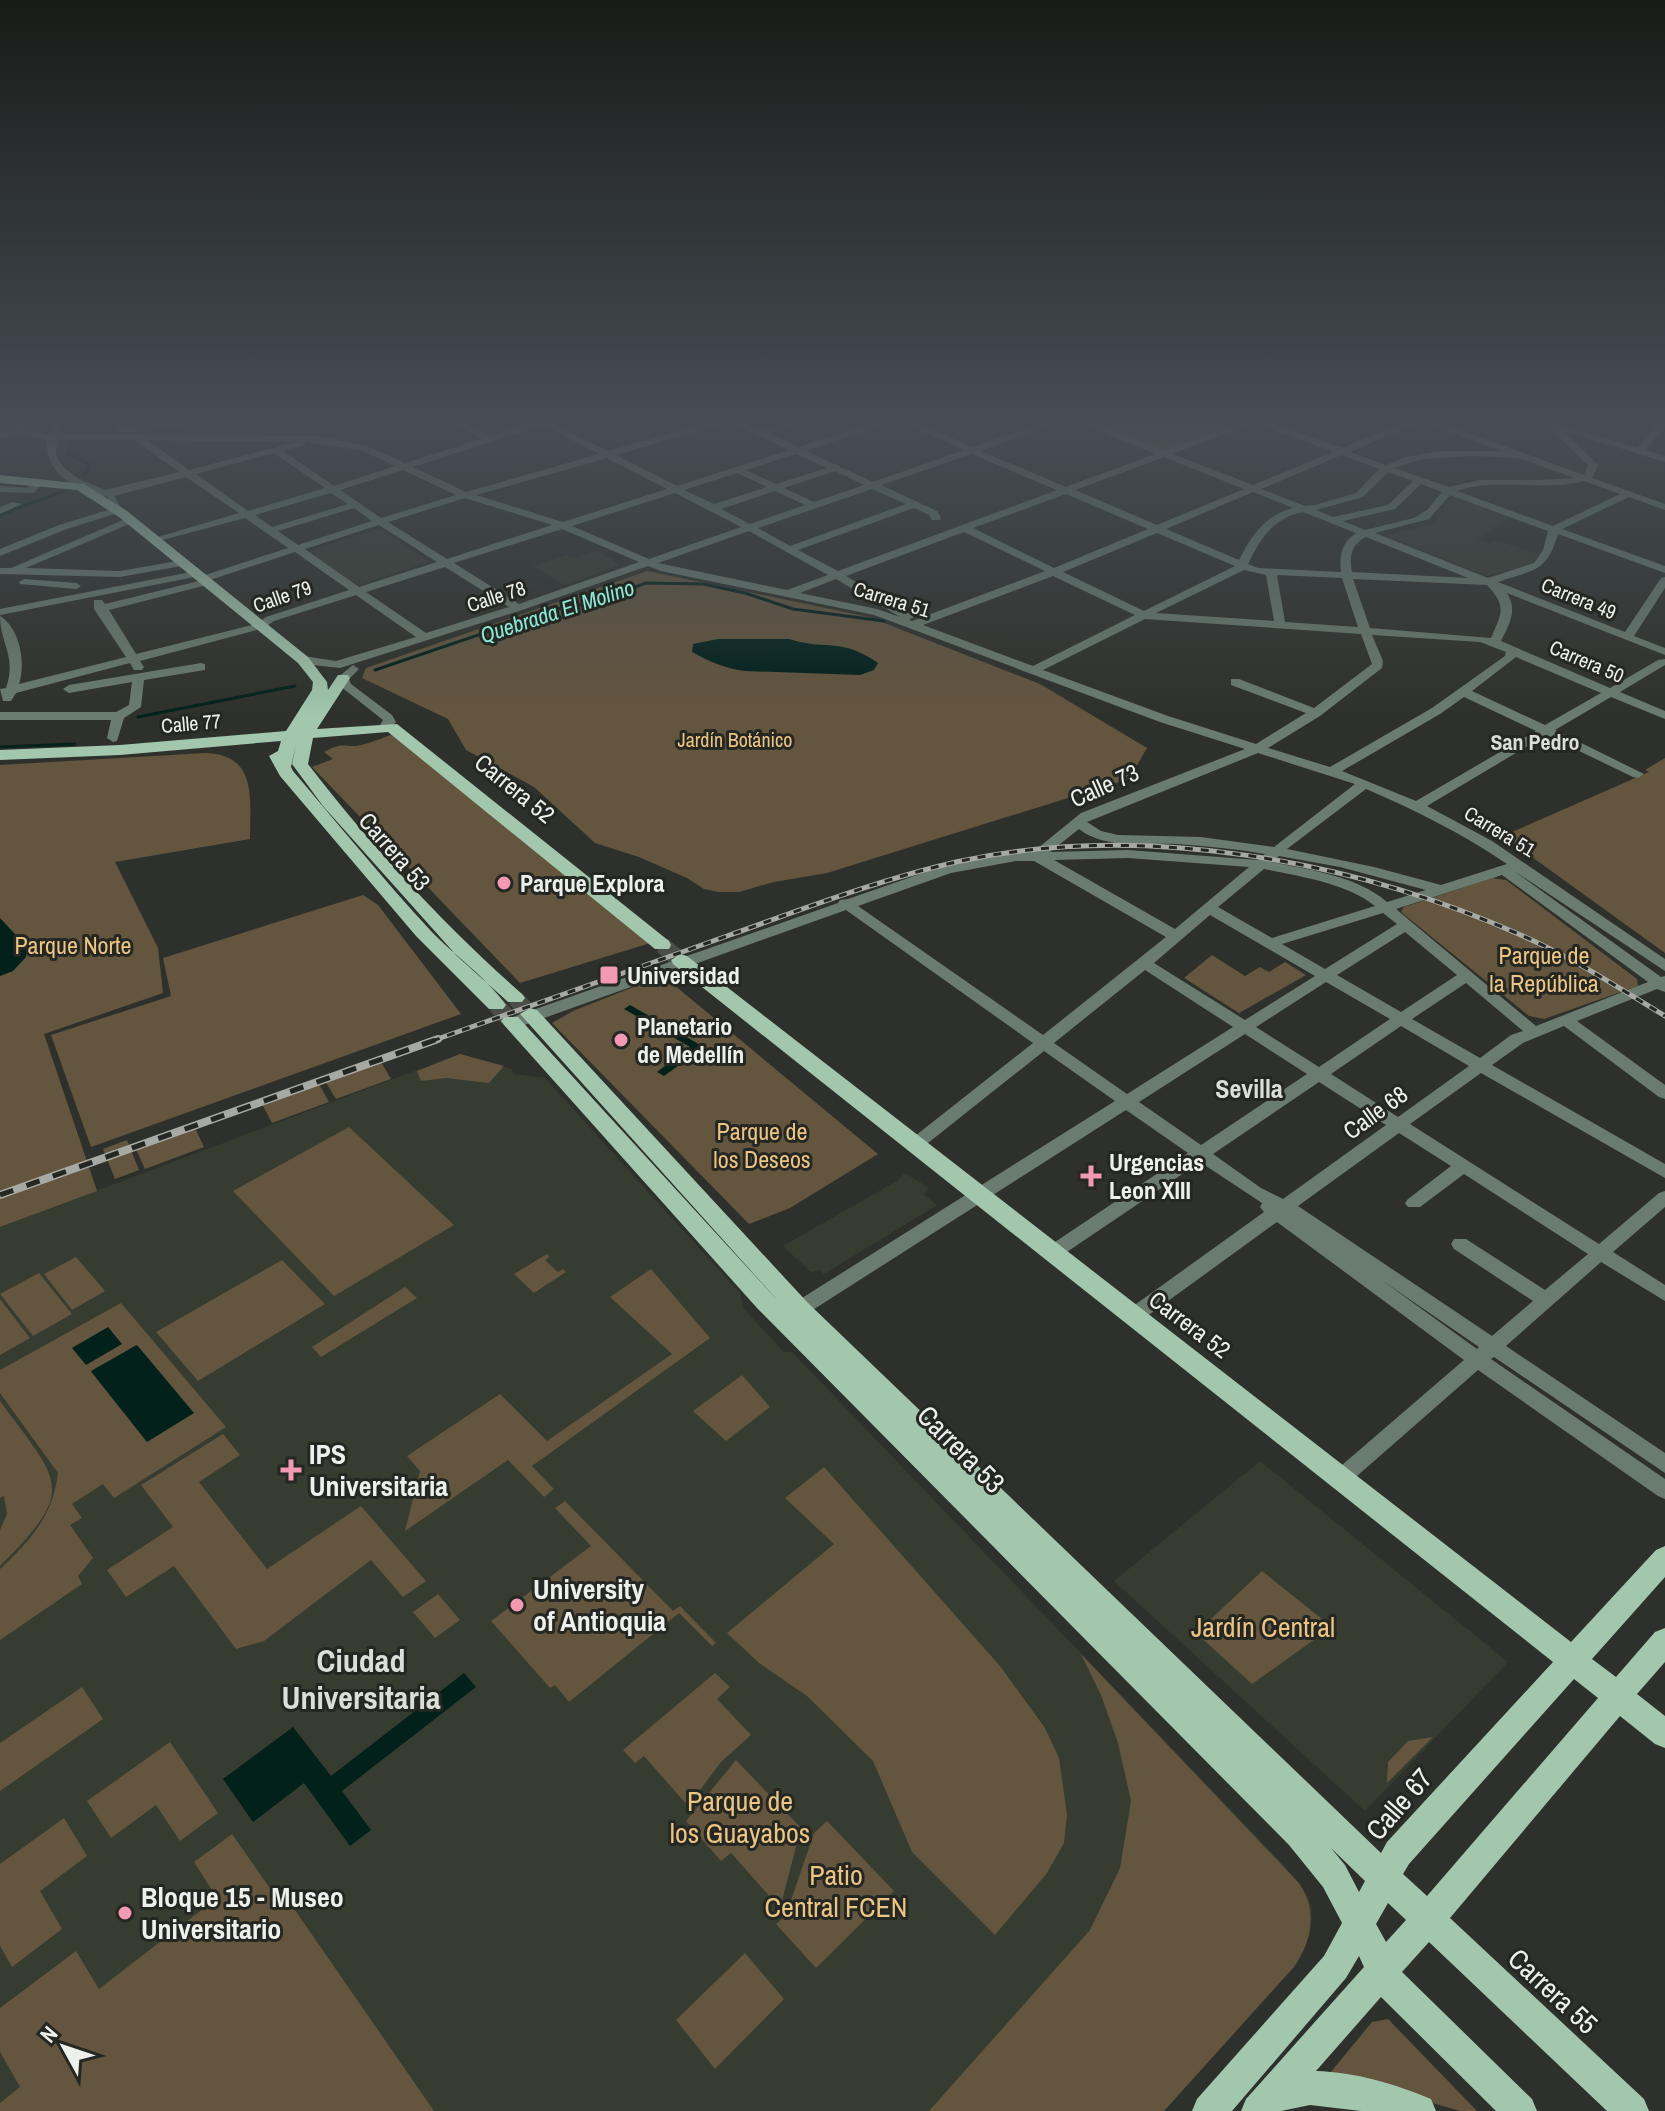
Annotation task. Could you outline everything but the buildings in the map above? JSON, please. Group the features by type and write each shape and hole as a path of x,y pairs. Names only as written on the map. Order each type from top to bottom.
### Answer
{"main road":[{"path":"130,520 303,660 320,682 320,690 302,728"},
{"path":"283,767 283,755 343,678"},
{"name":"Calle 77","path":"0,755 113,738 385,727"},
{"name":"Carrera 52","path":"385,727 392,727 404,736 662,945"},
{"name":"Calle 77","path":"0,742 73,745 217,740 302,728"},
{"name":"Carrera 53","path":"302,728 300,764 318,788 464,952 515,998"},
{"name":"Carrera 53","path":"217,740 271,750 373,877 443,953 517,1016 791,1314 1300,1834 1334,1876 1382,1970"},
{"name":"Carrera 52","path":"682,961 1665,1734"},
{"name":"Carrera 53","path":"791,1314 1427,1920"},
{"name":"Calle 67","path":"1209,2111 1335,1967 1398,1853 1665,1558"},
{"path":"1266,2102 1427,1920 1665,1641"},
{"name":"Carrera 55","path":"1427,1920 1632,2111"},
{"path":"1382,1970 1410,2005 1520,2111"},
{"path":"1266,2102 1295,2087 1329,2087 1365,2094 1414,2110"}],"street":[{"path":"0,553 90,519"},
{"path":"155,541 232,519"},
{"path":"254,519 424,637"},
{"path":"271,530 310,519"},
{"path":"375,519 518,608"},
{"path":"100,609 387,519"},
{"name":"Carrera 51","path":"541,519 670,570 877,612 1164,719 1332,771 1417,806 1519,865 1665,966"},
{"name":"Calle 79","path":"6,692 260,626 270,619 583,519"},
{"path":"732,519 884,601 913,625 1053,572 1178,519"},
{"name":"Calle 78","path":"303,660 336,665 383,651 518,608 773,519"},
{"path":"790,549 876,519"},
{"path":"788,594 990,519"},
{"path":"1133,519 1241,567 1345,577 1487,582 1538,565 1548,550 1554,529 1576,519"},
{"path":"1032,671 1241,567 1257,533 1276,519"},
{"name":"Carrera 49","path":"1328,519 1627,637 1663,657"},
{"path":"1332,520 1339,519"},
{"path":"1345,577 1345,550 1350,542 1366,533 1420,519"},
{"path":"1524,519 1665,570"},
{"path":"5,571 130,520"},
{"path":"964,528 1145,616"},
{"path":"5,571 120,574 183,563"},
{"path":"1271,572 1280,625"},
{"path":"0,612 74,592 84,574"},
{"name":"Calle 73","path":"1037,856 1078,821 1258,748 1316,713 1378,665 1345,577"},
{"path":"24,582 93,594 202,578"},
{"path":"1627,637 1665,580"},
{"path":"1487,582 1502,594 1509,606 1505,647"},
{"path":"19,663 0,714 118,716 135,707 141,679 135,659 93,594"},
{"path":"1332,771 1436,711 1510,658 1505,640 1524,596"},
{"name":"Carrera 50","path":"1145,616 1441,634 1505,647 1665,715"},
{"path":"0,619 6,642 19,663"},
{"path":"343,678 383,651"},
{"path":"1417,806 1663,657"},
{"path":"0,666 19,663"},
{"path":"69,689 201,667"},
{"name":"Carrera 52","path":"343,678 346,686 388,718 390,722 385,727"},
{"path":"1235,682 1316,713"},
{"path":"1462,691 1638,774"},
{"path":"113,738 118,716"},
{"path":"918,1148 921,1140 1144,963 1260,864 1364,784"},
{"path":"1078,821 1100,837 1207,841 1279,849 1377,871 1443,890"},
{"path":"517,1016 948,869 1037,856 1167,856 1260,864 1342,882 1364,892 1384,905 1533,1031"},
{"path":"1037,856 1176,936"},
{"path":"1271,943 1519,865"},
{"name":"Carrera 51","path":"1504,870 1663,984"},
{"path":"845,903 1485,1353 1665,1490"},
{"path":"1209,908 1665,1172"},
{"path":"791,1314 1407,924"},
{"path":"1144,963 1665,1294"},
{"path":"1052,1253 1467,975"},
{"name":"Calle 68","path":"1132,1317 1479,1065 1533,1031 1663,984"},
{"path":"1564,1019 1665,1093"},
{"path":"1414,1203 1463,1166"},
{"path":"1342,1477 1665,1197"},
{"path":"1460,1244 1546,1300"},
{"path":"1485,1353 1665,1464"}],"shaded area":[{"path":"1437,519 1506,519 1477,540 1491,544 1496,541 1540,554 1530,565 1486,576 1385,536 1434,523"},
{"path":"380,528 430,562 357,586 310,551"},
{"path":"596,550 621,565 564,585 533,566 567,555 574,558"},
{"name":"University of Antioquia","path":"460,1054 512,1069 513,1074 545,1078 740,1293 744,1309 784,1352 792,1352 1283,1864 1308,1897 1312,1909 1310,1934 1301,1957 1164,2111 0,2111 0,1227"},
{"path":"905,1173 929,1188 923,1194 937,1205 824,1274 820,1270 811,1272 783,1246 897,1181"},
{"path":"1260,1461 1508,1662 1365,1811 1114,1581"}],"green space":[{"name":"Jardín Botánico","path":"647,571 869,617 1040,684 1147,748 1129,779 827,873 739,892 718,892 704,889 639,857 595,843 534,787 466,750 448,719 362,678 366,668"},
{"name":"Parque Explora","path":"399,732 657,941 520,983 312,767 333,759 324,752 331,748 361,745"},
{"name":"Parque Norte","path":"205,753 222,755 243,770 250,795 250,839 115,862 158,948 163,993 44,1034 97,1191 0,1227 0,765"},
{"path":"1665,758 1665,953 1503,836 1649,772 1645,770"},
{"name":"Parque de la República","path":"1492,878 1506,880 1637,979 1638,986 1544,1019 1529,1016 1401,912 1404,907"},
{"path":"363,895 378,905 461,1014 91,1147 51,1035 171,996 163,958"},
{"path":"1212,955 1245,976 1260,967 1269,972 1285,962 1306,975 1239,1013 1184,978"},
{"name":"Parque de los Deseos","path":"661,976 878,1154 790,1208 749,1224 552,1023 573,1011"},
{"path":"460,1054 504,1066 489,1083 446,1078 421,1081 417,1071"},
{"path":"381,1062 391,1079 336,1099 325,1081"},
{"path":"319,1084 329,1102 272,1123 262,1104"},
{"path":"349,1127 454,1225 334,1296 233,1191"},
{"path":"195,1128 204,1147 145,1169 136,1149"},
{"path":"127,1140 139,1170 115,1179 103,1149"},
{"path":"547,1254 549,1257 545,1260 558,1272 563,1269 566,1272 534,1293 514,1274"},
{"path":"76,1257 105,1291 72,1310 44,1274"},
{"path":"282,1260 325,1304 198,1381 156,1332"},
{"path":"651,1269 710,1338 532,1466 554,1489 544,1497 508,1460 405,1531 420,1471 407,1456 500,1394 547,1441 672,1354 610,1297"},
{"path":"39,1273 72,1314 33,1336 0,1294"},
{"path":"405,1287 417,1298 321,1357 312,1347"},
{"path":"0,1299 30,1338 0,1355"},
{"path":"121,1303 226,1427 114,1498 103,1484 72,1504 82,1518 70,1525 93,1558 78,1576 82,1584 0,1640 0,1569 38,1527 51,1502 58,1473 0,1393 0,1370","holes":["136,1345 147,1442 91,1372"]},
{"path":"742,1375 770,1407 726,1441 693,1411"},
{"path":"0,1401 36,1450 47,1468 52,1485 50,1501 42,1519 0,1566 0,1530 7,1514 4,1496 0,1498"},
{"path":"223,1434 240,1455 199,1482 267,1569 361,1506 426,1581 403,1597 371,1560 264,1641 236,1649 174,1566 126,1597 107,1570 173,1527 141,1485"},
{"path":"824,1467 1000,1666 1045,1728 1059,1758 1067,1814 1064,1843 1047,1873 995,1935 912,1852 873,1761 807,1696 759,1663 727,1633 834,1544 785,1498"},
{"path":"565,1501 673,1611 680,1606 716,1643 712,1646 679,1613 569,1702 555,1685 550,1688 491,1621 591,1546 555,1508"},
{"name":"Jardín Central","path":"1262,1571 1332,1627 1252,1684 1196,1633"},
{"path":"438,1594 460,1620 435,1638 413,1612"},
{"path":"1081,1654 1299,1883 1309,1904 1309,1936 1294,1967 1164,2111 929,2111 1090,1930 1120,1868 1131,1801 1118,1743 1101,1695"},
{"path":"715,1673 730,1687 717,1699 751,1735 721,1762 688,1806 644,1756 635,1763 623,1750"},
{"path":"82,1687 103,1719 0,1791 0,1743"},
{"path":"1433,1737 1387,1783 1388,1762 1408,1741"},
{"path":"170,1742 218,1813 180,1841 156,1805 111,1838 87,1801"},
{"name":"Parque de los Guayabos","path":"736,1760 801,1828 780,1908 731,1853 721,1861 686,1821"},
{"path":"64,1818 87,1856 40,1891 62,1929 12,1967 0,1946 0,1864"},
{"name":"Patio Central FCEN","path":"827,1821 894,1891 816,1968 776,1924 786,1915 814,1833"},
{"path":"232,1834 274,1894 288,1900 434,2111 0,2111 0,2103 20,2087 0,2052 0,2008 76,1951 99,1989 217,1898 194,1862"},
{"path":"745,1953 784,1999 715,2069 676,2020"},
{"path":"1388,2019 1477,2111 1460,2111 1330,2073 1372,2022"}],"water":[{"path":"718,639 789,639 844,647 878,663 874,670 860,675 745,671 718,664 692,652 693,644"},
{"path":"0,918 26,946 26,957 13,971 0,976"},
{"path":"630,1005 704,1047 664,1076 657,1072 690,1047 624,1009"},
{"path":"108,1327 122,1344 86,1365 72,1348"},
{"path":"137,1345 194,1413 147,1442 91,1371"},
{"path":"464,1673 476,1687 342,1791 371,1830 350,1846 304,1783 253,1822 223,1779 293,1727 331,1776"}],"waterway":[{"name":"Quebrada El Molino","path":"375,670 555,609 591,603 646,583 703,584 745,593 793,609 884,621"},
{"name":"Quebrada El Molino","path":"138,717 295,686"},
{"name":"Quebrada El Molino","path":"0,747 75,744"}],"tunnel":[{"path":"662,945 680,960"},
{"path":"515,998 530,1014"},
{"path":"496,1005 511,1021"}],"railway":[{"path":"432,1041 898,877 956,862 1027,850 1099,846 1172,847 1245,855 1318,868 1389,887 1457,909 1523,936 1596,974 1665,1016"},
{"path":"0,1195 438,1039"}],"place":[{"name":"Parque Explora","path":"504,883"},
{"name":"Universidad","path":"609,975"},
{"name":"Planetario de Medellín","path":"621,1040"},
{"name":"Urgencias Leon XIII","path":"1091,1176"},
{"name":"IPS Universitaria","path":"291,1470"},
{"name":"University of Antioquia","path":"517,1605"},
{"name":"Bloque 15 - Museo Universitario","path":"125,1913"}],"district":[{"name":"San Pedro","path":"1535,742"},
{"name":"Sevilla","path":"1249,1088"},
{"name":"Ciudad Universitaria","path":"361,1678"}]}
